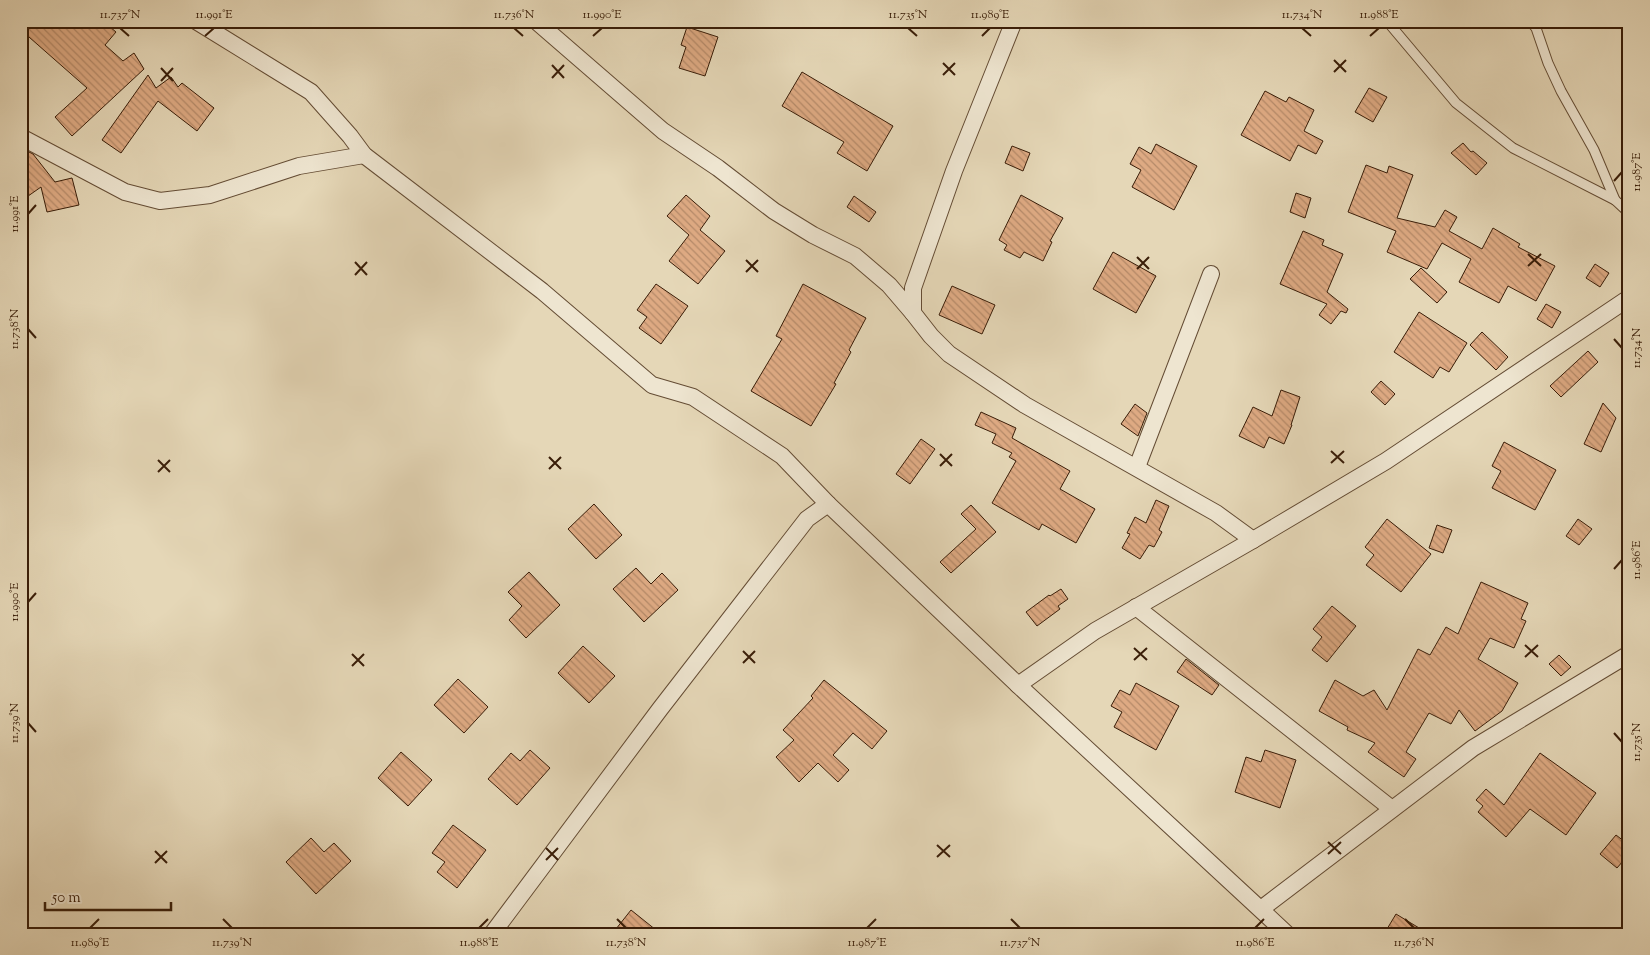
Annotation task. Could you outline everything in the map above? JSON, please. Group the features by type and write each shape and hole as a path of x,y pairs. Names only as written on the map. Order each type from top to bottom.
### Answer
{"street":[{"path":"196,21 311,92 350,136 364,155 542,291 652,386 693,398 782,456 828,504 1018,685 1287,934"},
{"path":"536,21 663,131 718,168 774,211 813,235 855,256 890,285 931,336 949,354 1026,405 1216,513 1253,540"},
{"path":"913,313 913,288 954,171 1014,21"},
{"path":"21,137 125,192 160,200 210,195 299,166 364,155"},
{"path":"1137,467 1211,274"},
{"path":"1018,685 1095,631 1386,461 1629,298"},
{"path":"492,934 660,709 807,520 828,504"},
{"path":"1136,607 1392,809"},
{"path":"1261,909 1473,748 1629,654"}],"lane":[{"path":"1387,21 1463,109 1513,148 1615,200 1629,213"},
{"path":"1530,21 1536,28 1548,63 1558,84 1594,150 1615,200"}],"building":[{"path":"21,21 103,21 116,32 105,45 123,61 134,53 144,69 72,136 55,117 87,88 21,30"},
{"path":"687,27 718,37 705,76 679,68 686,47 681,45"},
{"path":"802,72 893,126 867,171 837,153 844,142 782,106"},
{"path":"148,75 156,88 171,77 178,87 182,83 214,108 197,131 158,101 121,153 102,140"},
{"path":"1369,88 1387,97 1373,122 1355,112"},
{"path":"1265,91 1286,102 1289,97 1314,110 1304,131 1323,141 1316,154 1298,145 1290,161 1241,135"},
{"path":"1463,143 1471,152 1473,151 1487,163 1476,175 1451,153"},
{"path":"1156,144 1197,166 1174,210 1132,187 1141,170 1130,164 1139,147 1151,154"},
{"path":"1012,146 1030,153 1023,171 1005,163"},
{"path":"27,151 33,154 55,182 72,178 79,205 47,212 41,187 21,201 21,156"},
{"path":"1366,165 1387,173 1389,166 1413,175 1397,218 1435,227 1445,210 1457,217 1449,231 1482,249 1493,228 1520,244 1518,247 1555,266 1536,301 1508,286 1499,303 1459,282 1471,259 1442,243 1427,269 1387,252 1396,231 1348,212"},
{"path":"1296,193 1311,198 1305,218 1290,212"},
{"path":"686,195 710,216 700,230 725,251 698,284 669,261 689,235 667,216"},
{"path":"1021,195 1063,218 1050,241 1052,242 1043,261 1024,252 1020,258 1004,250 1007,245 999,240"},
{"path":"854,196 876,212 869,222 847,207"},
{"path":"1303,231 1324,240 1322,245 1343,254 1327,292 1348,309 1346,313 1341,311 1331,324 1319,315 1327,304 1280,284"},
{"path":"1113,252 1156,276 1136,313 1093,289"},
{"path":"1595,264 1609,273 1600,287 1586,278"},
{"path":"1421,268 1447,292 1437,303 1410,279"},
{"path":"656,284 688,306 661,344 639,328 647,317 637,310"},
{"path":"803,284 866,318 849,350 851,352 834,383 836,384 811,426 751,391 782,339 776,336"},
{"path":"952,286 995,305 982,334 939,315"},
{"path":"1546,304 1561,312 1552,328 1537,319"},
{"path":"1419,312 1467,343 1449,372 1440,367 1433,378 1394,352"},
{"path":"1482,332 1508,357 1496,370 1470,345"},
{"path":"1588,351 1598,362 1561,397 1550,386"},
{"path":"1381,381 1395,394 1385,405 1371,392"},
{"path":"1281,390 1300,397 1284,444 1269,437 1264,448 1239,436 1253,407 1272,416"},
{"path":"1603,403 1616,418 1601,452 1584,444"},
{"path":"1135,404 1147,413 1138,436 1121,424"},
{"path":"981,412 1016,428 1012,438 1070,471 1060,489 1095,509 1076,543 1042,524 1039,530 992,503 1016,461 1009,457 1012,453 992,443 996,434 975,425"},
{"path":"921,439 935,449 910,484 896,474"},
{"path":"1504,442 1556,470 1535,510 1492,488 1501,471 1492,466"},
{"path":"1156,500 1169,506 1159,530 1162,532 1154,547 1149,545 1140,559 1122,548 1130,534 1127,533 1135,517 1146,523"},
{"path":"594,504 622,535 596,559 568,529"},
{"path":"971,505 996,532 951,573 940,562 976,529 961,514"},
{"path":"1387,519 1431,554 1401,592 1366,565 1374,555 1365,547"},
{"path":"1578,519 1592,529 1579,545 1566,536"},
{"path":"1437,525 1452,530 1443,553 1429,548"},
{"path":"636,568 651,584 662,573 678,590 644,622 613,589"},
{"path":"529,572 560,605 526,638 509,620 522,606 508,592"},
{"path":"1481,582 1528,603 1521,619 1526,621 1514,648 1490,638 1478,659 1518,683 1502,711 1475,731 1459,710 1451,724 1429,713 1406,752 1416,759 1404,777 1368,752 1375,743 1347,730 1348,727 1319,711 1335,680 1363,696 1374,690 1387,710 1418,649 1430,655 1446,627 1458,634"},
{"path":"1061,589 1068,599 1058,606 1060,609 1037,626 1026,612 1049,595"},
{"path":"1332,606 1356,626 1327,662 1312,650 1322,637 1313,629"},
{"path":"583,646 615,676 589,703 558,673"},
{"path":"1559,655 1571,667 1561,676 1549,664"},
{"path":"1186,659 1219,685 1212,695 1177,672"},
{"path":"458,679 488,707 464,733 434,705"},
{"path":"824,680 887,731 872,749 853,733 833,755 849,770 838,782 818,763 799,782 776,757 794,740 783,730 813,698 811,696"},
{"path":"1136,683 1179,706 1156,750 1114,727 1122,712 1111,706 1120,690 1130,695"},
{"path":"530,750 550,768 517,805 488,779 511,753 520,761"},
{"path":"1265,750 1296,760 1280,808 1235,792 1246,757 1261,762"},
{"path":"401,752 432,780 408,806 378,778"},
{"path":"1540,753 1596,793 1566,835 1530,809 1506,837 1478,812 1483,806 1476,800 1486,789 1504,805"},
{"path":"453,825 486,850 457,888 437,872 445,862 432,853"},
{"path":"1616,835 1629,845 1629,854 1617,868 1600,854"},
{"path":"311,838 324,852 334,843 351,861 316,894 286,862"},
{"path":"631,910 661,934 612,934"},
{"path":"1396,914 1429,934 1384,934"}]}
